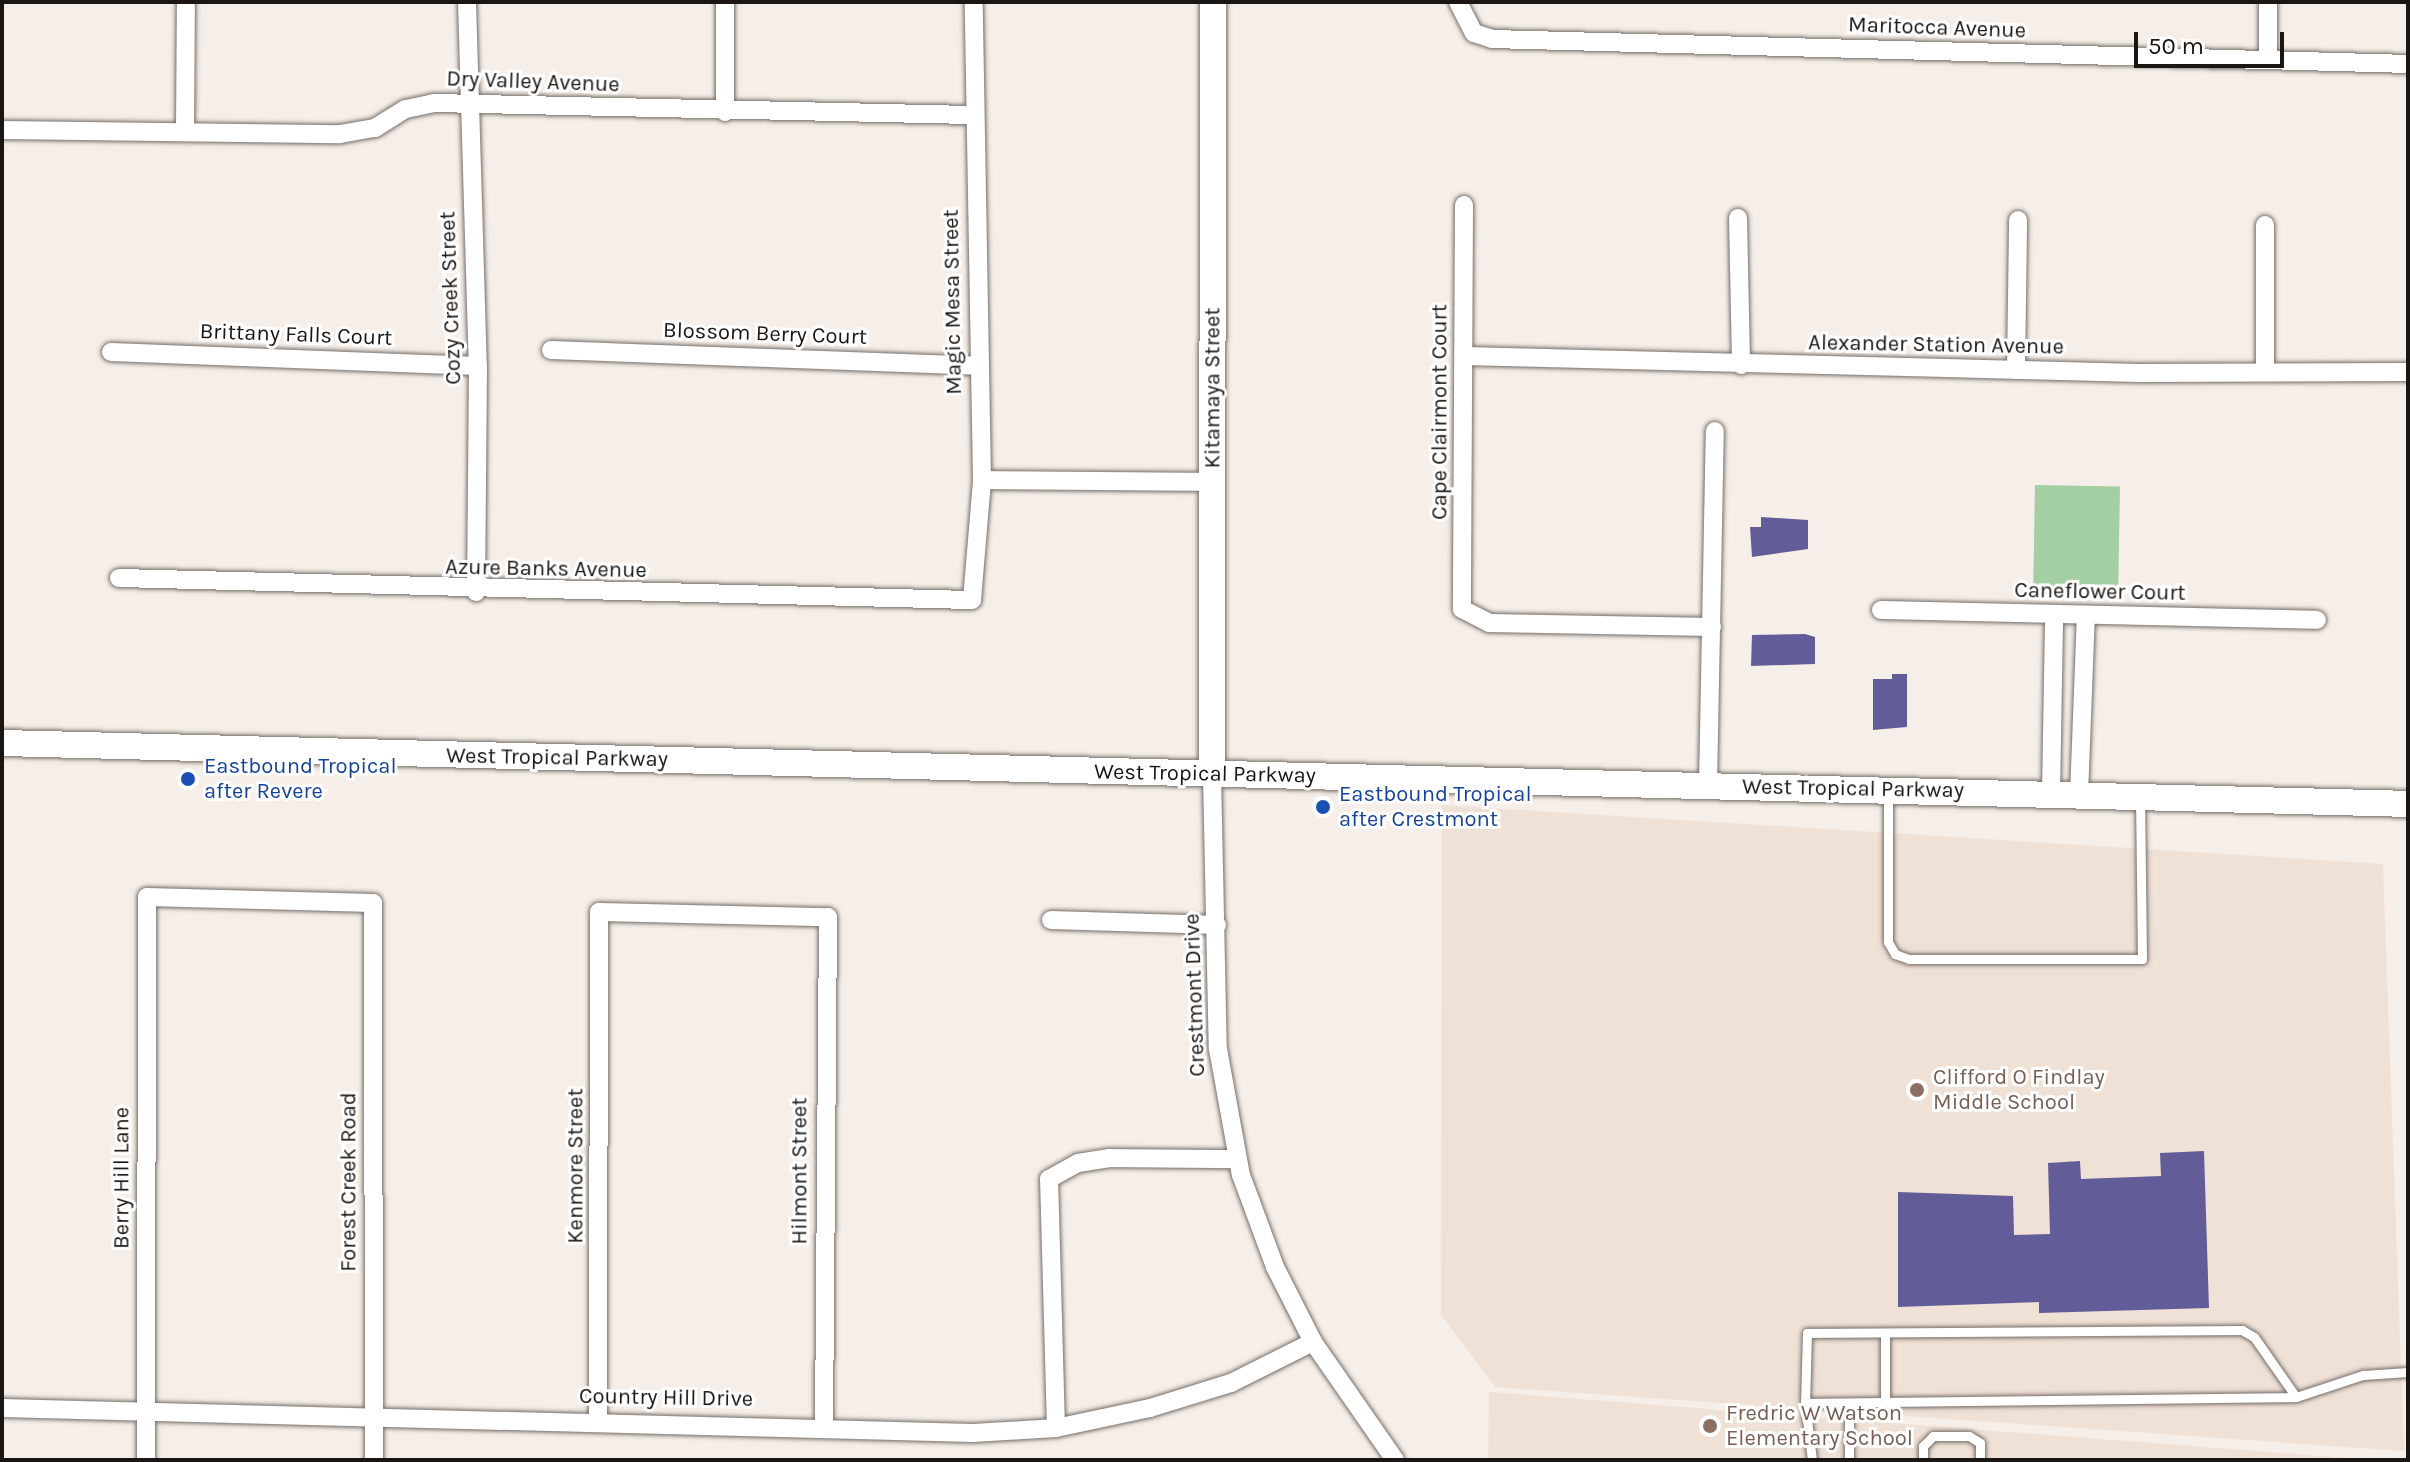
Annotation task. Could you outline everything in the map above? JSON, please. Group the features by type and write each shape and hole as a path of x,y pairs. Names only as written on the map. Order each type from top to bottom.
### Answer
{"main road":[{"name":"Kitamaya Street","path":"1212,774 1213,2"},
{"name":"West Tropical Parkway","path":"2,743 2408,804"}],"street":[{"path":"185,132 186,2"},
{"name":"Cozy Creek Street","path":"467,2 478,366 476,592"},
{"path":"725,2 725,112"},
{"name":"Magic Mesa Street","path":"972,600 982,480 972,115 974,2"},
{"name":"Maritocca Avenue","path":"1458,2 1469,27 1492,39 2408,64"},
{"path":"2268,2 2268,59"},
{"name":"Dry Valley Avenue","path":"2,130 340,134 375,128 406,109 434,103 725,112 972,115"},
{"name":"Cape Clairmont Court","path":"1464,205 1460,595 1470,614 1489,623 1712,627"},
{"path":"1738,218 1741,365"},
{"path":"2016,370 2018,220"},
{"path":"2265,225 2265,370"},
{"name":"Blossom Berry Court","path":"551,350 978,366"},
{"name":"Brittany Falls Court","path":"111,352 478,366"},
{"name":"Alexander Station Avenue","path":"1464,356 2016,370 2408,372"},
{"path":"1708,785 1715,431"},
{"path":"982,480 1213,482"},
{"name":"Azure Banks Avenue","path":"119,578 476,592 972,600"},
{"name":"Caneflower Court","path":"1881,610 2317,620"},
{"path":"2051,794 2054,615"},
{"path":"2079,795 2086,616"},
{"name":"Crestmont Drive","path":"1212,774 1218,1049 1237,1159 1275,1267 1313,1342 1395,1460"},
{"name":"Berry Hill Lane","path":"146,1460 147,897 373,903"},
{"name":"Forest Creek Road","path":"373,903 374,1460"},
{"name":"Kenmore Street","path":"598,1420 599,912 828,917"},
{"name":"Hilmont Street","path":"824,1426 828,917"},
{"path":"1051,920 1217,925"},
{"path":"1056,1428 1049,1179 1078,1163 1110,1158 1237,1159"},
{"name":"Country Hill Drive","path":"2,1408 374,1418 598,1420 973,1433 1056,1428 1231,1383 1313,1342"}],"lane":[{"path":"1888,790 1888,942 1895,954 1909,959 2142,959 2140,797"},
{"path":"1812,1460 1805,1403 1807,1333 2242,1330 2254,1337 2296,1397"},
{"path":"1885,1333 1885,1403"},
{"path":"1805,1403 2296,1397 2363,1375 2408,1372"},
{"path":"1849,1403 1849,1460"},
{"path":"1923,1460 1923,1446 1933,1436 1969,1436 1980,1443 1980,1460"}],"shaded area":[{"name":"Clifford O Findlay Middle School","path":"1442,805 2383,864 2404,1451 1495,1387 1441,1315"},
{"name":"Fredric W Watson Elementary School","path":"1489,1392 2373,1460 1488,1460"}],"green space":[{"path":"2035,485 2120,486 2118,593 2033,592"}],"building":[{"path":"1761,517 1808,520 1808,549 1752,557 1750,527 1761,527"},
{"path":"1805,634 1815,637 1815,664 1751,666 1752,635"},
{"path":"1892,674 1907,674 1907,727 1873,730 1873,679 1892,679"},
{"path":"2204,1151 2209,1308 2039,1313 2039,1302 1898,1307 1898,1192 2013,1196 2014,1235 2050,1234 2048,1163 2080,1161 2081,1179 2161,1176 2160,1153"}],"place":[{"name":"Eastbound Tropical after Revere","path":"188,779"},
{"name":"Eastbound Tropical after Crestmont","path":"1323,807"},
{"name":"Clifford O Findlay Middle School","path":"1917,1090"},
{"name":"Fredric W Watson Elementary School","path":"1710,1426"}]}
